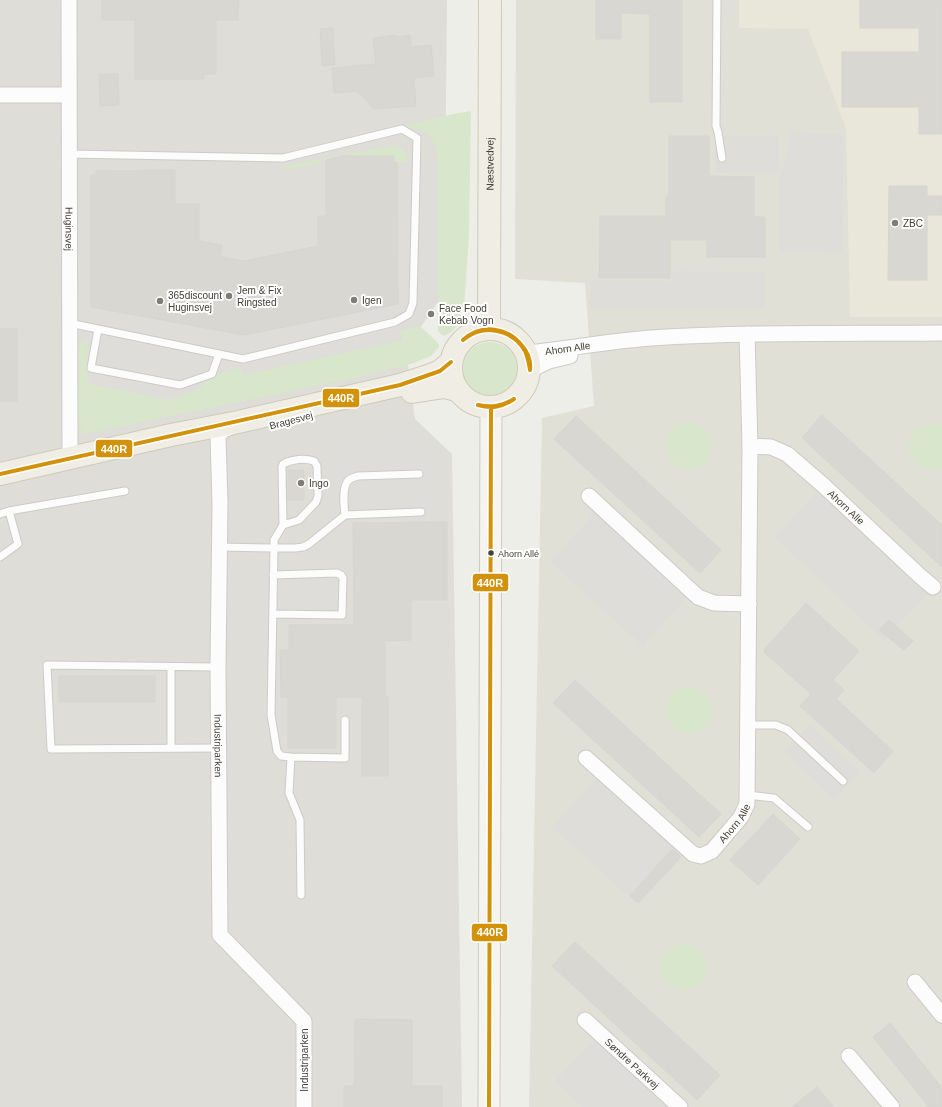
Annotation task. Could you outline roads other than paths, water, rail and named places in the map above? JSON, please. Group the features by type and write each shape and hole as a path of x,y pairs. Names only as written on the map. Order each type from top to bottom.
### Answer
{"main road":[{"name":"Næstvedvej","path":"490,0 490,329"},
{"path":"490,329 496,329 509,334 520,342 528,362 525,387 518,397 503,406 491,408 474,404 465,398 457,390 451,374 451,362 455,351 462,341 478,331 490,329"},
{"name":"Bragesvej","path":"211,432 298,408 400,385 431,376 451,362"},
{"name":"Bragesvej","path":"0,474 70,458 211,432 273,426 344,405 394,394 444,388 457,390"},
{"path":"488,1107 491,408"}],"street":[{"name":"Huginsvej","path":"69,0 70,458"},
{"path":"0,95 69,95"},
{"name":"Ahorn Alle","path":"528,362 549,361 633,340 747,334 942,333"},
{"name":"Ahorn Alle","path":"586,758 693,854 701,856 712,851 741,817 747,804 750,446 747,334"},
{"name":"Industriparken","path":"211,432 220,504 218,667 220,935 304,1021 304,1107"},
{"name":"Ahorn Alle","path":"750,446 771,447 787,454 933,587"},
{"path":"589,496 698,597 714,603 749,604"},
{"path":"915,982 942,1015"},
{"name":"Søndre Parkvej","path":"585,1020 680,1107"},
{"path":"849,1056 892,1107"}],"lane":[{"path":"717,0 716,126 722,158"},
{"path":"69,154 283,158 402,129 417,138 413,303 409,314 395,322 243,359 69,323"},
{"path":"98,329 91,368 180,385 212,374 219,354"},
{"path":"283,525 299,520 316,502 318,496 317,466 314,461 307,459 288,461 283,464 282,467 283,525 274,540 271,715 278,754 281,756 291,757 345,758 345,720"},
{"path":"344,515 346,486 347,482 351,478 358,476 419,474"},
{"path":"0,514 9,511 125,491"},
{"path":"0,557 18,544 9,511"},
{"path":"220,547 303,547 309,544 344,515 421,512"},
{"path":"273,575 341,574 343,578 342,615 273,614"},
{"path":"218,667 47,665 51,749 218,748"},
{"path":"171,667 171,748"},
{"path":"748,725 776,725 788,730 843,781"},
{"path":"291,757 289,792 300,820 301,894"},
{"path":"747,795 774,798 808,827"}],"place":[{"name":"ZBC","path":"895,223"},
{"name":"Jem & Fix Ringsted","path":"229,296"},
{"name":"Igen","path":"354,300"},
{"name":"365discount Huginsvej","path":"160,301"},
{"name":"Face Food Kebab Vogn","path":"431,314"},
{"name":"Ingo","path":"301,483"},
{"name":"Ahorn Allé","path":"491,553"}]}
